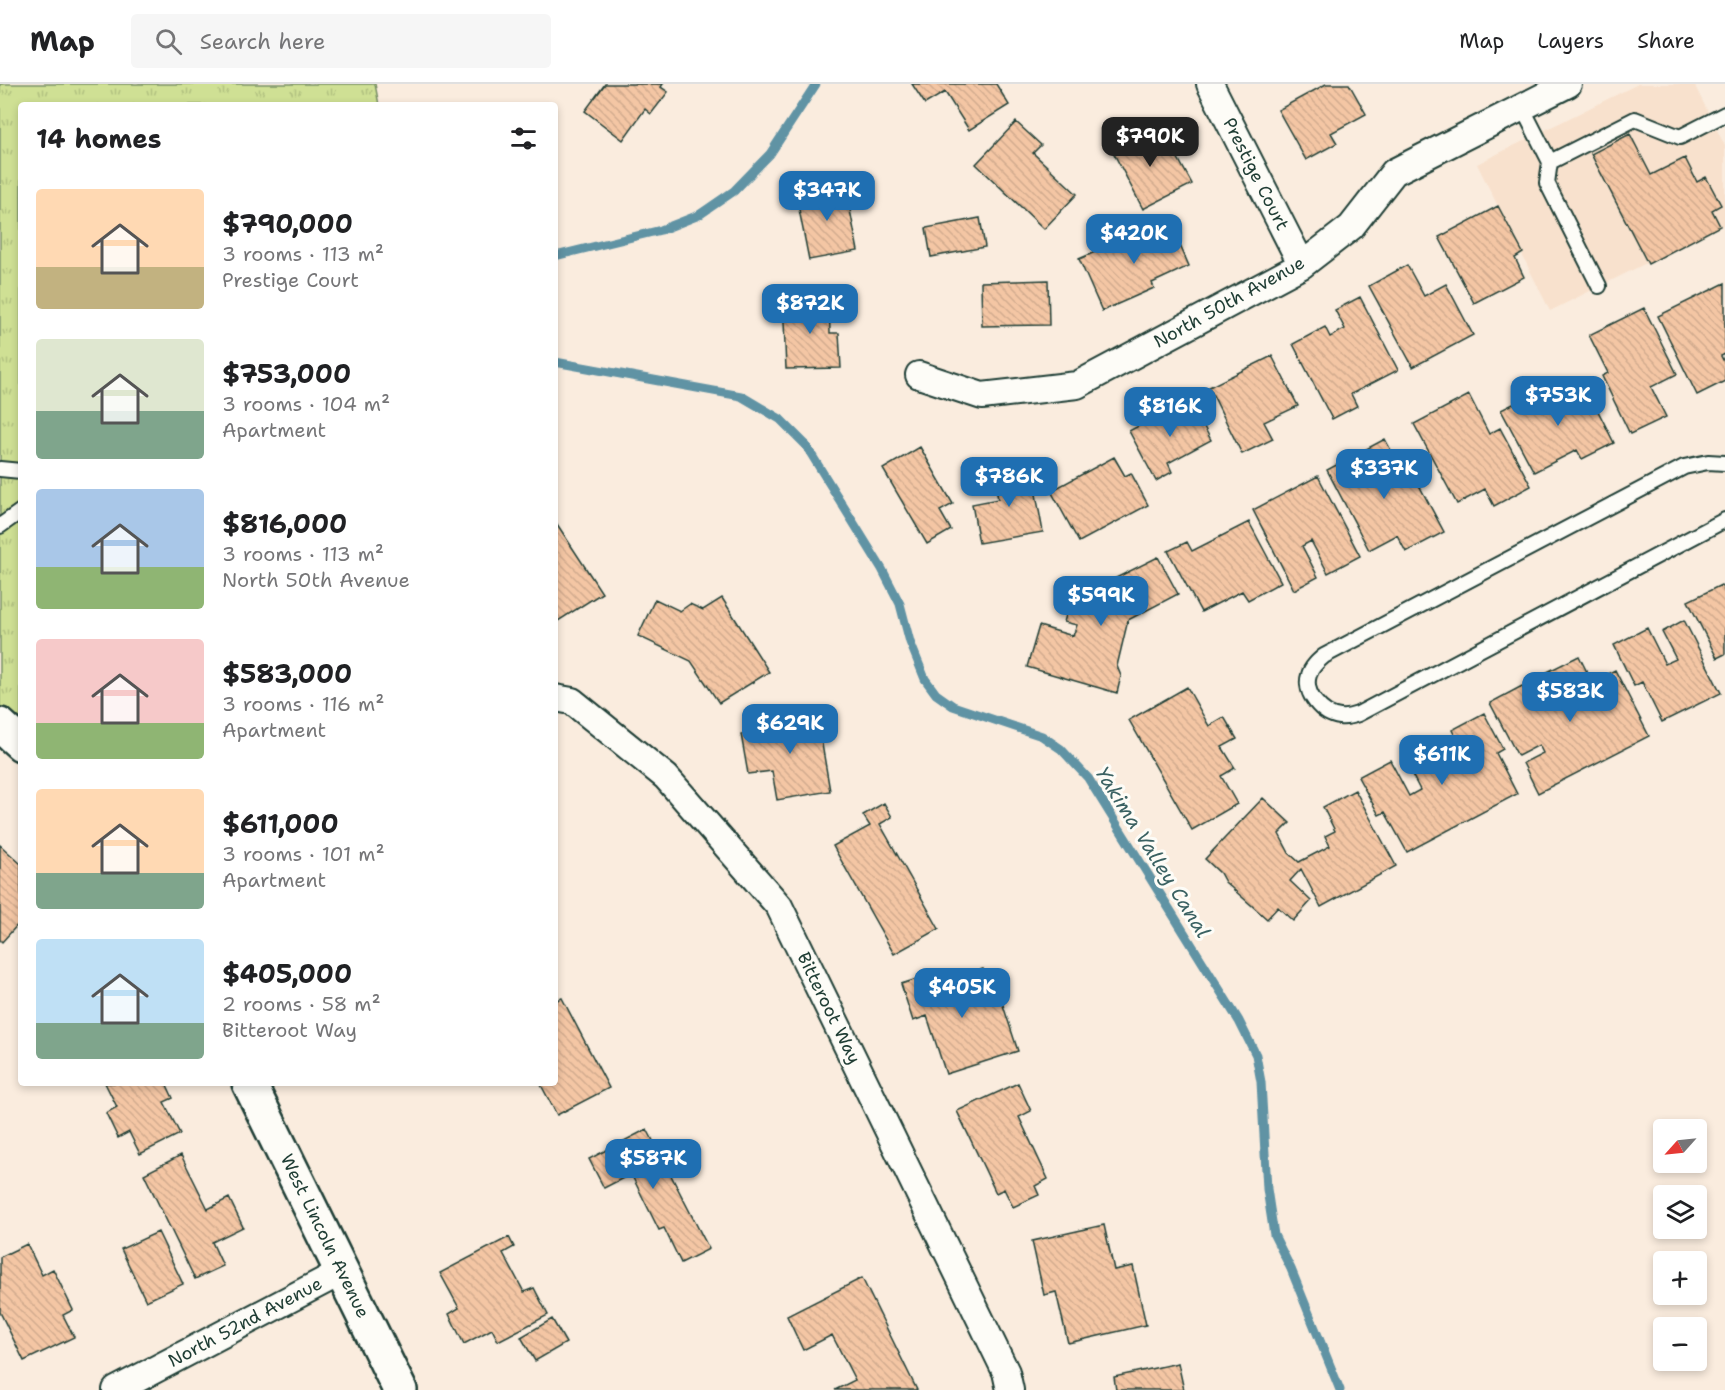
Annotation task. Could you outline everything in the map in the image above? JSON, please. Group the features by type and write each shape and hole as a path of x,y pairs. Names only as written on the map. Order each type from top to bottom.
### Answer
{"street":[{"name":"Prestige Court","path":"1210,84 1302,265"},
{"name":"North 50th Avenue","path":"919,375 982,396 1077,385 1302,265 1351,228 1395,172 1568,84"},
{"name":"Bitteroot Way","path":"558,699 572,701 666,777 779,906 1006,1372 1010,1390"},
{"path":"0,725 18,741"},
{"name":"West Lincoln Avenue","path":"250,1086 400,1390"},
{"name":"North 52nd Avenue","path":"116,1390 343,1271"}],"lane":[{"path":"1522,107 1550,162 1547,183 1599,286"},
{"path":"1550,162 1635,119 1680,137 1725,114"},
{"path":"1725,463 1708,462 1684,466 1324,656 1314,665 1309,675 1308,686 1313,698 1324,711 1337,717 1348,718 1725,520"},
{"path":"0,469 18,471"},
{"path":"0,526 18,513"}],"shaded area":[{"path":"1638,84 1694,84 1725,146 1725,224 1550,311 1477,164"}],"green space":[{"path":"0,84 375,84 378,102 18,102 18,720 0,710"}],"building":[{"path":"605,84 663,84 661,87 668,92 651,114 645,109 623,140 585,111"},
{"path":"912,84 996,84 1009,105 969,130 945,92 925,104"},
{"path":"1326,84 1349,84 1366,114 1331,133 1337,143 1306,160 1278,110"},
{"path":"1016,122 1041,145 1033,153 1077,194 1044,229 976,164"},
{"path":"1152,127 1166,155 1174,151 1192,184 1143,209 1111,148"},
{"path":"1630,134 1651,175 1685,158 1697,182 1706,177 1721,205 1712,210 1720,226 1648,264 1591,154"},
{"path":"845,184 858,251 809,260 796,194"},
{"path":"1498,206 1523,253 1515,258 1524,277 1474,303 1439,237"},
{"path":"980,218 985,247 931,257 926,228"},
{"path":"1169,220 1189,266 1152,283 1154,288 1102,311 1079,259"},
{"path":"1407,265 1424,296 1446,284 1473,335 1413,367 1369,286"},
{"path":"1048,280 1049,325 982,326 981,282"},
{"path":"1725,283 1725,354 1721,356 1725,364 1725,381 1697,395 1658,316"},
{"path":"829,297 830,333 839,333 841,368 786,369 783,298"},
{"path":"1360,297 1398,370 1351,394 1357,406 1332,419 1293,344 1325,327 1330,337 1345,329 1335,310"},
{"path":"1644,308 1677,374 1651,387 1666,417 1630,434 1602,376 1608,373 1589,335"},
{"path":"1272,356 1298,406 1264,422 1273,439 1242,454 1209,387"},
{"path":"1583,381 1614,443 1582,459 1577,450 1534,472 1501,410 1523,399 1528,409"},
{"path":"1469,395 1489,434 1500,428 1531,486 1494,506 1485,489 1457,504 1414,424"},
{"path":"1189,399 1211,440 1168,463 1172,472 1156,481 1129,431"},
{"path":"1385,439 1401,469 1381,480 1385,488 1413,474 1444,532 1406,552 1397,535 1369,550 1327,470"},
{"path":"920,447 953,504 940,511 951,530 927,544 883,469"},
{"path":"1114,457 1125,476 1131,473 1148,505 1079,542 1051,491"},
{"path":"1031,467 1043,532 979,543 972,504 998,499 993,473"},
{"path":"1318,476 1360,556 1328,573 1311,541 1302,546 1318,577 1294,590 1253,510"},
{"path":"1249,522 1281,582 1248,600 1242,591 1201,612 1168,551 1187,542 1192,551"},
{"path":"558,526 602,593 558,621"},
{"path":"1158,557 1178,594 1128,620 1117,666 1121,676 1117,693 1027,667 1039,626 1073,636 1077,625 1064,622 1073,591 1084,594"},
{"path":"1721,585 1725,592 1725,654 1717,658 1688,601"},
{"path":"722,598 769,672 719,703 691,661 638,636 655,599 680,611 690,604 703,610"},
{"path":"1684,620 1721,693 1662,722 1642,682 1634,686 1614,645 1647,628 1665,664 1676,659 1662,632"},
{"path":"1579,656 1592,682 1615,670 1649,736 1538,793 1523,763 1543,753 1539,745 1518,756 1490,703 1522,686 1533,706 1554,695 1543,674"},
{"path":"1187,687 1209,726 1224,717 1237,739 1222,747 1235,768 1221,776 1237,804 1192,830 1129,720"},
{"path":"816,709 830,791 777,800 772,771 748,774 741,734 781,727 779,715"},
{"path":"1484,713 1503,749 1496,753 1517,794 1407,852 1385,812 1379,815 1358,777 1390,760 1409,796 1420,790 1405,761 1444,741 1459,769 1469,763 1452,730"},
{"path":"1355,790 1396,866 1321,907 1301,869 1290,881 1311,901 1293,921 1278,907 1267,919 1225,882 1220,873 1205,859 1263,798 1290,823 1279,834 1289,853 1299,862 1330,846 1325,836 1335,831 1323,807"},
{"path":"884,803 892,817 880,824 939,929 894,954 833,846 870,826 863,815"},
{"path":"0,845 18,861 18,924 2,942 0,940"},
{"path":"983,969 991,992 998,990 1018,1051 946,1074 927,1016 913,1021 901,984 933,974 937,984"},
{"path":"562,998 609,1088 557,1115 542,1086 558,1086 558,1000"},
{"path":"1018,1083 1031,1111 1019,1117 1048,1179 1035,1186 1039,1195 1013,1207 1004,1189 996,1193 957,1111"},
{"path":"106,1086 167,1086 173,1098 164,1102 180,1134 140,1154 129,1132 118,1138 106,1113 117,1107"},
{"path":"647,1129 709,1249 681,1263 664,1228 659,1230 631,1174 604,1188 589,1159"},
{"path":"181,1155 208,1209 229,1198 243,1227 212,1242 223,1266 195,1279 144,1174"},
{"path":"1104,1225 1114,1270 1133,1266 1146,1325 1068,1343 1056,1292 1044,1295 1032,1241"},
{"path":"158,1232 183,1284 146,1301 121,1249"},
{"path":"509,1237 514,1247 503,1253 524,1292 534,1288 548,1315 498,1341 492,1329 464,1344 449,1314 459,1308 440,1273"},
{"path":"27,1244 42,1275 53,1269 73,1310 63,1315 74,1337 24,1361 0,1312 0,1257"},
{"path":"862,1278 917,1390 835,1390 855,1380 832,1335 803,1350 787,1316"},
{"path":"552,1319 566,1343 535,1361 521,1337"},
{"path":"1178,1363 1184,1390 1116,1390 1114,1377"}],"waterway":[{"name":"Yakima Valley Canal","path":"558,255 661,230 699,215 734,191 770,154 816,84"},
{"name":"Yakima Valley Canal","path":"558,363 741,396 780,419 805,444 882,569 900,604 910,642 925,679 936,694 953,706 1042,736 1061,749 1088,778 1239,1021 1256,1055 1261,1082 1267,1189 1274,1235 1291,1269 1340,1390"}]}
